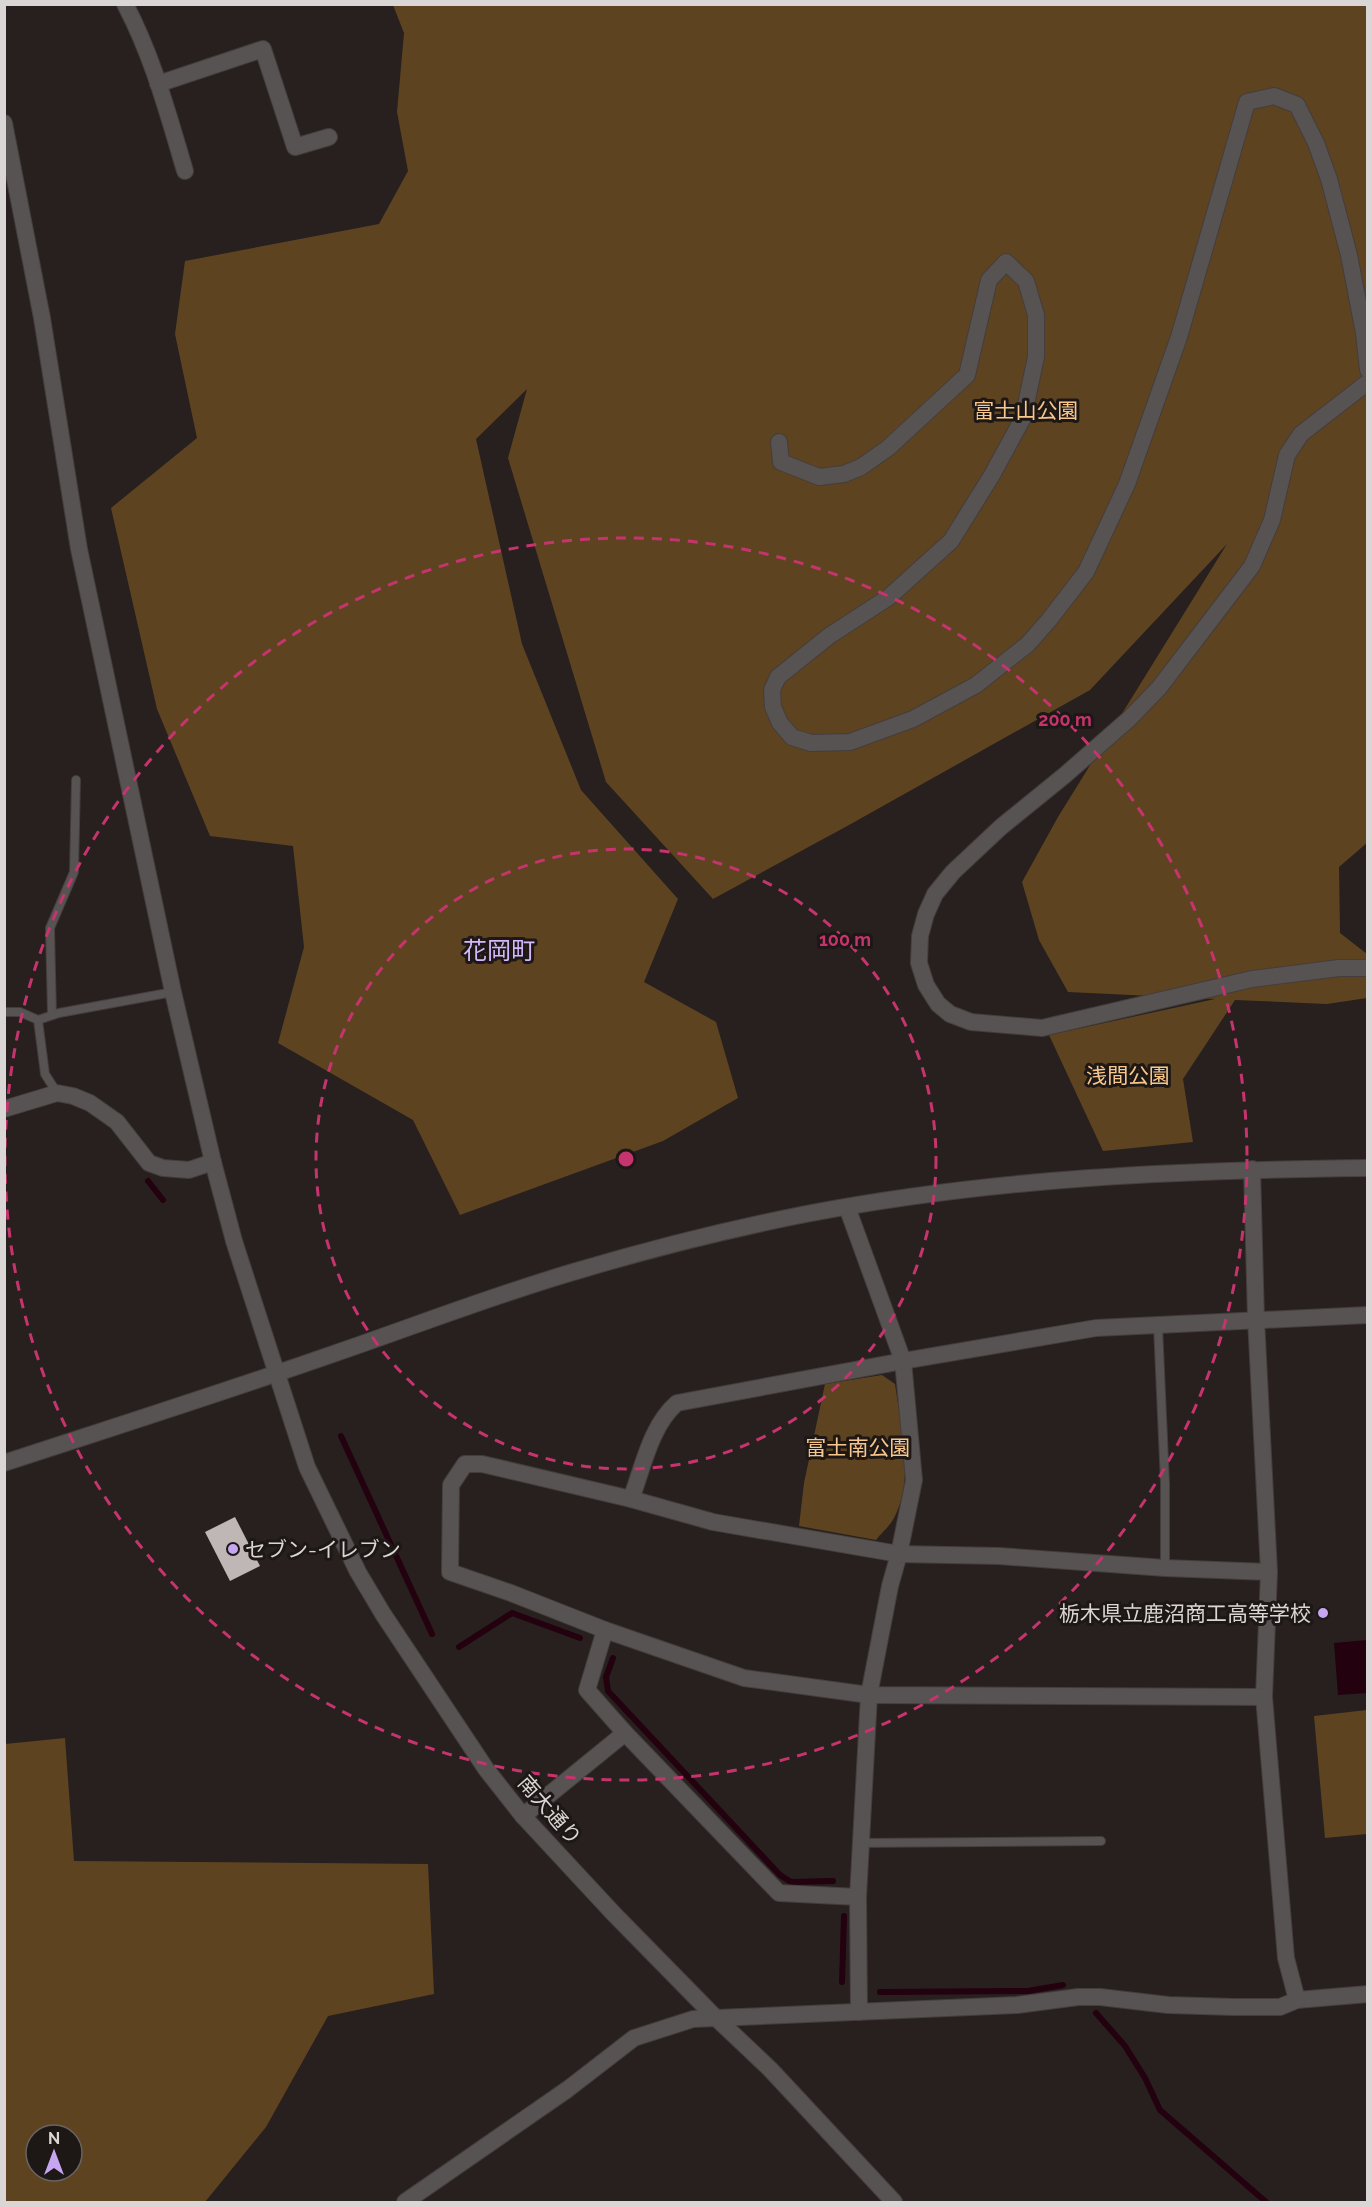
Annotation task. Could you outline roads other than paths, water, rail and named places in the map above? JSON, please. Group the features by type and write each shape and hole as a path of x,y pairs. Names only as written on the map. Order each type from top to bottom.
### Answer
{"street":[{"path":"125,4 139,31 158,84 184,171"},
{"path":"158,84 263,49 295,147 329,137"},
{"path":"779,442 781,462 819,477 844,474 861,467 888,448 967,375 989,280 1006,262 1026,281 1036,315 1036,357 1023,418 992,475 951,541 889,597 829,636 778,677 772,690 773,707 780,723 792,736 811,743 850,742 913,719 976,685 1028,644 1049,621 1086,572 1127,484 1179,337 1247,102 1274,96 1297,105 1316,143 1329,179 1349,255 1364,333 1368,370"},
{"name":"南大通り","path":"4,123 42,318 79,549 173,992 234,1241 307,1467 358,1572 448,1714 486,1769 523,1816 613,1913 714,2016 770,2069 894,2202"},
{"path":"1368,382 1300,434 1287,455 1272,520 1252,566 1159,688 1129,719 1000,827 953,872 935,894 920,936 920,963 926,985 938,1004 950,1014 971,1022 1042,1029 1252,979 1340,968 1368,968"},
{"path":"4,1109 57,1092 90,1102 117,1122 149,1163 163,1168 189,1170 213,1162"},
{"path":"4,1463 276,1374 580,1269 731,1231 847,1207 975,1187 1101,1176 1252,1169 1368,1168"},
{"path":"1252,1169 1256,1319 1269,1572 1264,1697 1286,1958 1297,2000"},
{"path":"847,1207 903,1361 914,1479 869,1695 858,1898 860,2012"},
{"path":"631,1499 656,1432 666,1412 677,1403 1096,1328 1368,1315"},
{"path":"1264,1697 869,1695 744,1678 605,1630 512,1593 450,1572 451,1485 465,1464 482,1464 631,1499 713,1522 899,1554 999,1556 1165,1568 1269,1572"},
{"path":"605,1630 587,1690 625,1732 779,1893 858,1898"},
{"path":"523,1816 625,1732"},
{"path":"405,2202 568,2089 634,2038 693,2019 714,2016 1017,2005 1078,1997 1100,1997 1168,2005 1280,2007 1297,2000 1368,1994"}],"lane":[{"path":"52,1015 50,928 74,872 76,780"},
{"path":"4,1012 20,1012 38,1020 52,1015 173,992"},
{"path":"38,1020 45,1074 57,1092"},
{"path":"1158,1326 1165,1483 1165,1568"},
{"path":"860,1843 1101,1841"}],"waterway":[{"path":"148,1181 163,1200"},
{"path":"341,1436 432,1634"},
{"path":"459,1647 512,1613 580,1638"},
{"path":"613,1658 606,1677 608,1691 780,1875 791,1882 833,1881"},
{"path":"842,1982 844,1916"},
{"path":"880,1992 1028,1991 1063,1985"},
{"path":"1096,2013 1125,2046 1145,2078 1160,2110 1266,2202"}],"place":[{"name":"セブン-イレブン","path":"233,1549"},
{"name":"栃木県立鹿沼商工高等学校","path":"1323,1613"}],"district":[{"name":"花岡町","path":"499,950"}],"park label":[{"name":"富士山公園","path":"1026,410"},
{"name":"浅間公園","path":"1128,1075"},
{"name":"富士南公園","path":"858,1447"}]}
